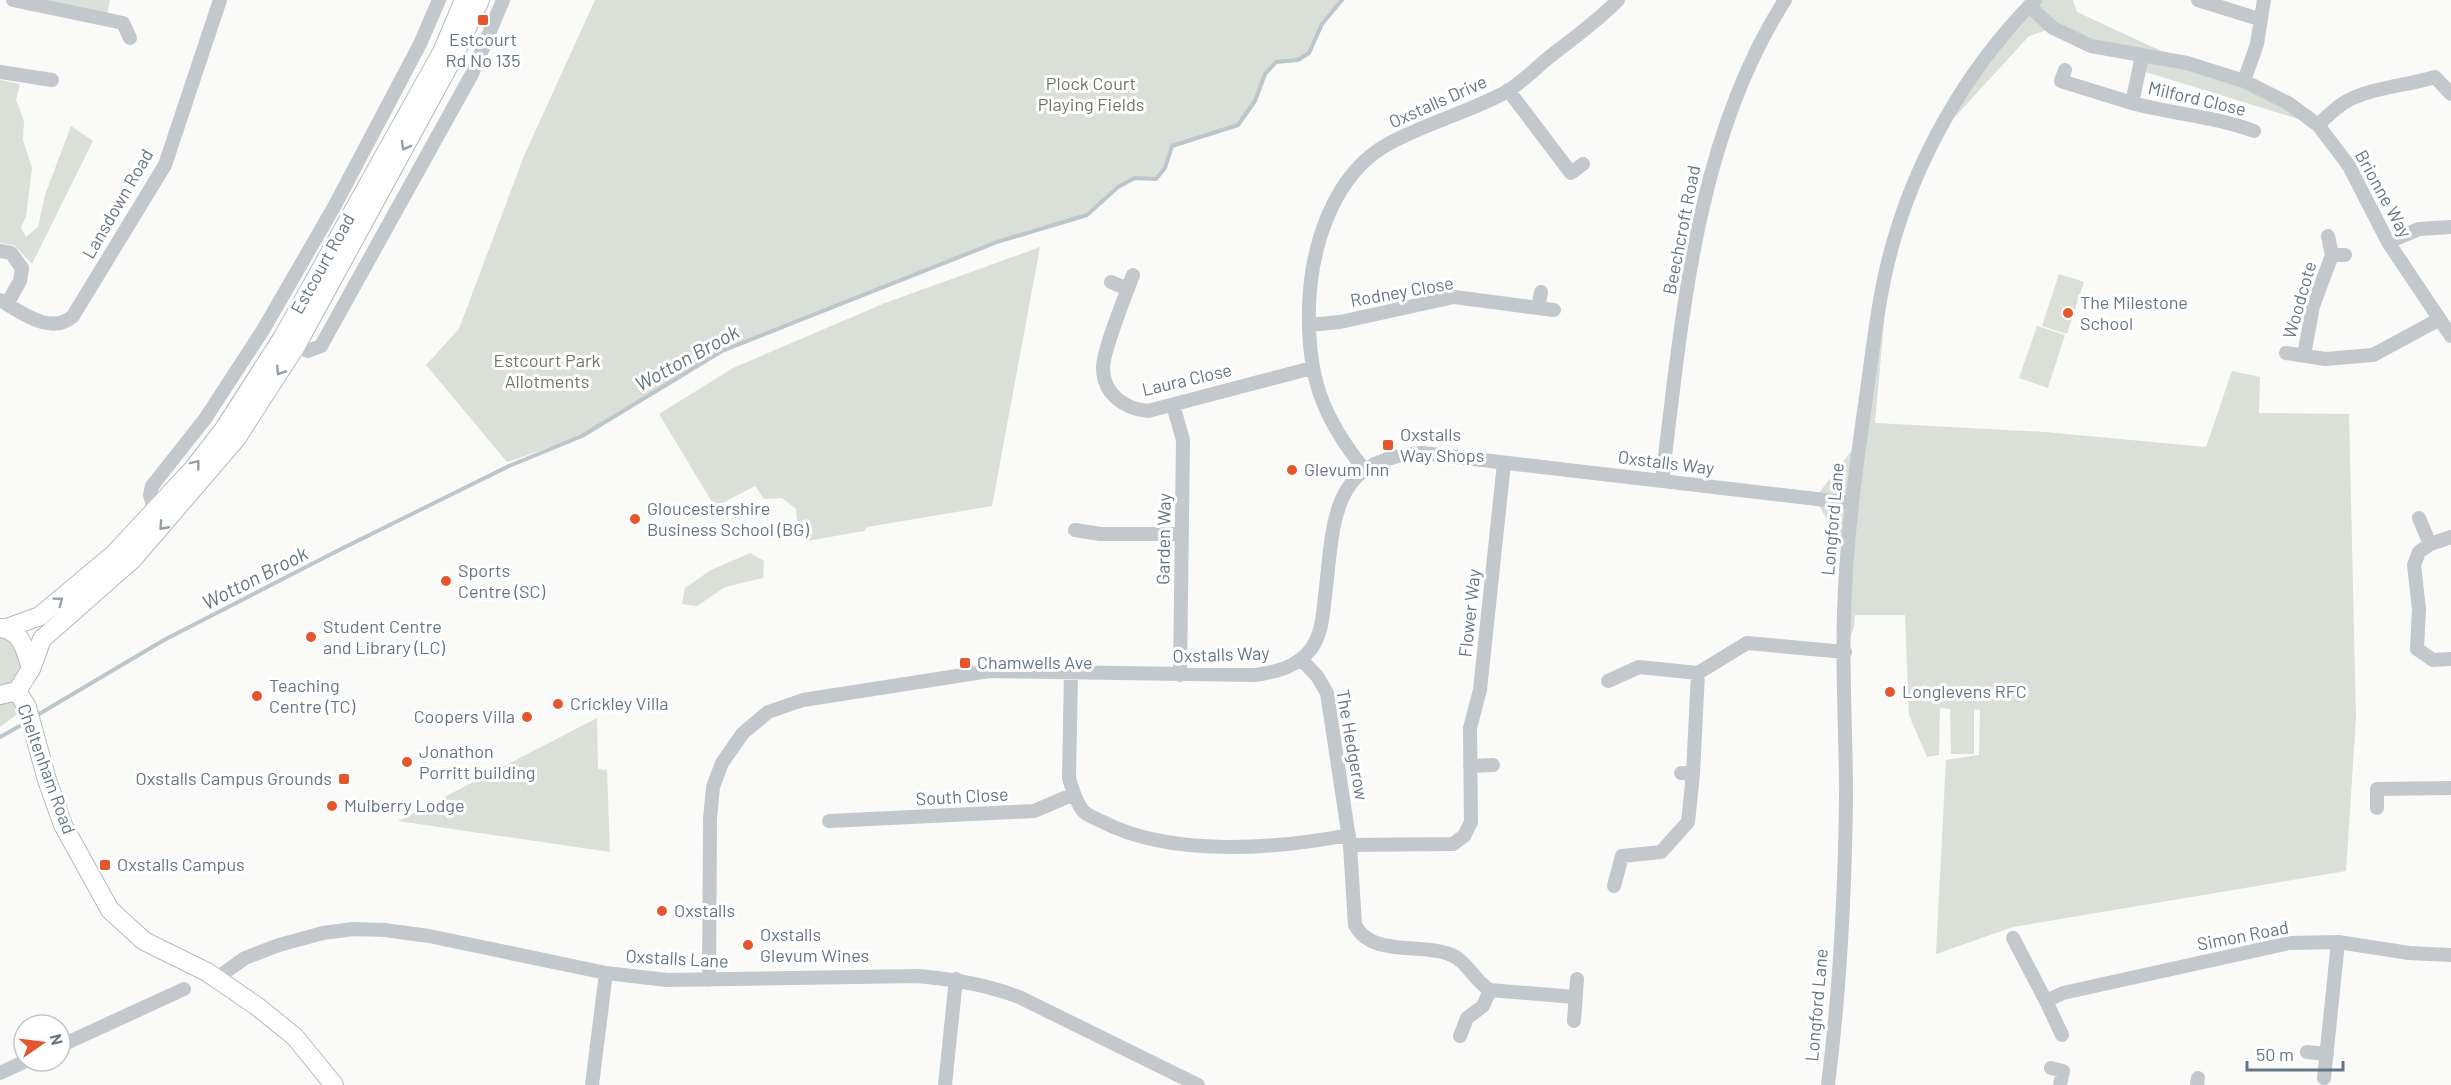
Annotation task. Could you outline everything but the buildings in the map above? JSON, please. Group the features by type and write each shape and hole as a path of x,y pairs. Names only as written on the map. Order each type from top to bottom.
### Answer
{"main road":[{"name":"Estcourt Road","path":"4,628 40,616 78,587 155,511 224,429 283,337 442,52 464,0"},
{"name":"Estcourt Road","path":"8,693 31,669 42,639 132,560 236,439 296,346 452,60 480,0"},
{"path":"4,628 24,644 31,669"},
{"name":"Cheltenham Road","path":"8,693 27,708 47,780 63,825 111,909 144,941 217,978 295,1037 334,1085"}],"street":[{"path":"13,0 123,23 130,38"},
{"name":"Lansdown Road","path":"0,251 11,253 22,268 20,281 3,302 47,325 65,323 72,316 165,165 220,0"},
{"name":"Estcourt Road","path":"155,511 150,495 152,486 205,419 263,330 334,207 420,44 439,0"},
{"name":"Estcourt Road","path":"296,346 308,351 321,346 472,75 503,0"},
{"name":"Oxstalls Drive","path":"1364,469 1325,411 1312,369 1308,324 1311,273 1322,233 1336,199 1356,169 1387,145 1508,90 1618,0"},
{"name":"Beechcroft Road","path":"1662,481 1678,355 1702,208 1717,147 1742,86 1785,0"},
{"path":"2198,0 2259,19"},
{"path":"2244,81 2257,44 2259,19 2264,0"},
{"name":"Brionne Way","path":"2032,3 2053,28 2091,46 2187,63 2244,81 2288,103 2318,125 2349,166 2388,242 2438,320 2451,336"},
{"name":"Longford Lane","path":"1828,1085 1843,889 1846,796 1844,616 1851,503 1876,323 1890,255 1908,195 1931,143 1968,84 2032,3"},
{"name":"Milford Close","path":"2132,103 2142,56"},
{"path":"2318,125 2345,101 2368,92 2407,86 2435,71 2451,94"},
{"path":"0,72 52,80"},
{"name":"Milford Close","path":"2061,82 2164,112 2214,119 2254,131"},
{"path":"1508,90 1571,173 1583,164"},
{"path":"2388,242 2419,229 2451,227"},
{"name":"Woodcote","path":"2304,355 2313,306 2339,255 2328,236"},
{"name":"Laura Close","path":"1133,275 1102,366 1109,390 1124,406 1148,411 1312,369"},
{"path":"1111,282 1128,289"},
{"path":"1538,308 1540,292"},
{"name":"Rodney Close","path":"1308,324 1340,322 1454,297 1554,310"},
{"path":"2286,352 2325,359 2373,355 2438,320"},
{"name":"Garden Way","path":"1173,405 1183,440 1180,675"},
{"name":"Oxstalls Way","path":"709,980 710,819 713,787 722,763 743,733 768,712 803,700 989,671 1180,675 1255,675 1276,672 1301,660 1312,648 1322,622 1335,516 1343,496 1364,469 1391,457 1422,453 1851,503"},
{"name":"Flower Way","path":"1349,840 1453,844 1464,836 1471,822 1470,728 1480,690 1504,463"},
{"path":"2419,518 2430,544"},
{"path":"1075,530 1100,534 1182,534"},
{"path":"2451,537 2430,544 2419,552 2414,565 2419,609 2418,649 2433,660 2451,659"},
{"path":"1608,681 1639,667 1698,673 1747,643 1845,652"},
{"name":"The Hedgerow","path":"1301,660 1317,676 1327,693 1349,840 1354,925 1363,937 1379,944 1448,954 1459,960 1479,984 1490,990"},
{"path":"1071,673 1069,778 1084,813 1118,830 1179,844 1254,846 1349,840"},
{"path":"1614,886 1620,849 1664,857 1688,822 1687,773 1698,673"},
{"path":"1470,766 1493,765"},
{"path":"2377,808 2377,789 2451,788"},
{"name":"South Close","path":"829,822 849,814 1034,811 1074,794"},
{"name":"Oxstalls Lane","path":"217,978 245,957 323,933 353,929 384,930 429,936 606,973 667,980 917,976 956,979 988,985 1019,997 1198,1085"},
{"path":"2013,938 2062,1035"},
{"path":"2324,1078 2338,942"},
{"name":"Simon Road","path":"2046,1001 2063,993 2289,943 2338,942 2409,954 2451,955"},
{"path":"592,1085 606,973"},
{"path":"945,1085 956,979"},
{"path":"1574,1021 1577,979"},
{"path":"72,1040 184,989"},
{"path":"1458,1038 1467,1018 1484,1006 1490,990 1575,997"},
{"path":"2307,1052 2327,1054"},
{"path":"2051,1068 2063,1071 2060,1085"}],"green space":[{"path":"13,0 110,0 106,19"},
{"path":"595,0 1342,0 1322,24 1309,53 1298,60 1276,62 1265,74 1255,101 1238,125 1172,146 1165,168 1156,179 1135,178 1118,187 1087,215 997,242 722,351 582,436 507,462 426,365 459,329 524,156"},
{"path":"2035,0 2073,0 2077,12 2187,63 2244,81 2318,125 2139,70 2142,56 2053,28 2029,36 1931,143"},
{"path":"0,80 20,84 16,100 24,121 23,140 32,168 26,216 21,228 26,237 38,227 45,195 71,126 93,141 32,264 14,245 0,243"},
{"path":"1040,247 992,506 867,527 864,531 807,541 808,537 799,538 796,509 782,498 764,499 755,486 715,507 659,414 733,368 885,303"},
{"path":"1890,255 1875,423 2045,432 2206,447 2232,371 2260,377 2259,413 2349,414 2356,718 2346,871 2013,927 1936,954 1946,760 1979,755 1980,710 1974,709 1974,754 1951,754 1950,709 1940,708 1939,755 1927,757 1909,715 1905,615 1855,615 1854,627 1845,652 1847,556 1815,498 1859,441"},
{"path":"2059,274 2084,282 2067,334 2042,326"},
{"path":"2037,326 2065,335 2048,388 2019,378"},
{"path":"750,553 764,561 763,578 725,587 697,606 682,604 685,588 711,570"},
{"path":"0,628 31,669 17,691 27,707 0,727"},
{"path":"597,718 598,769 607,770 610,852 398,821"}],"waterway":[{"name":"Wotton Brook","path":"34,717 164,640 339,550 509,466 582,436 722,351 997,242 1087,215 1118,187 1135,178 1156,179 1165,168 1172,146 1238,125 1255,101 1265,74 1276,62 1298,60 1309,53 1322,24 1342,0"},
{"name":"Wotton Brook","path":"0,737 25,723"}],"place":[{"name":"Estcourt Rd No 135","path":"483,20"},
{"name":"The Milestone School","path":"2068,313"},
{"name":"Oxstalls Way Shops","path":"1388,445"},
{"name":"Glevum Inn","path":"1292,470"},
{"name":"Gloucestershire Business School (BG)","path":"635,519"},
{"name":"Sports Centre (SC)","path":"446,581"},
{"name":"Student Centre and Library (LC)","path":"311,637"},
{"name":"Chamwells Ave","path":"965,663"},
{"name":"Longlevens RFC","path":"1890,692"},
{"name":"Teaching Centre (TC)","path":"257,696"},
{"name":"Crickley Villa","path":"558,704"},
{"name":"Coopers Villa","path":"527,717"},
{"name":"Jonathon Porritt building","path":"407,762"},
{"name":"Oxstalls Campus Grounds","path":"344,779"},
{"name":"Mulberry Lodge","path":"332,806"},
{"name":"Oxstalls Campus","path":"105,865"},
{"name":"Oxstalls","path":"662,911"},
{"name":"Oxstalls Glevum Wines","path":"748,945"}],"park label":[{"name":"Plock Court Playing Fields","path":"1091,94"},
{"name":"Estcourt Park Allotments","path":"547,371"}]}
